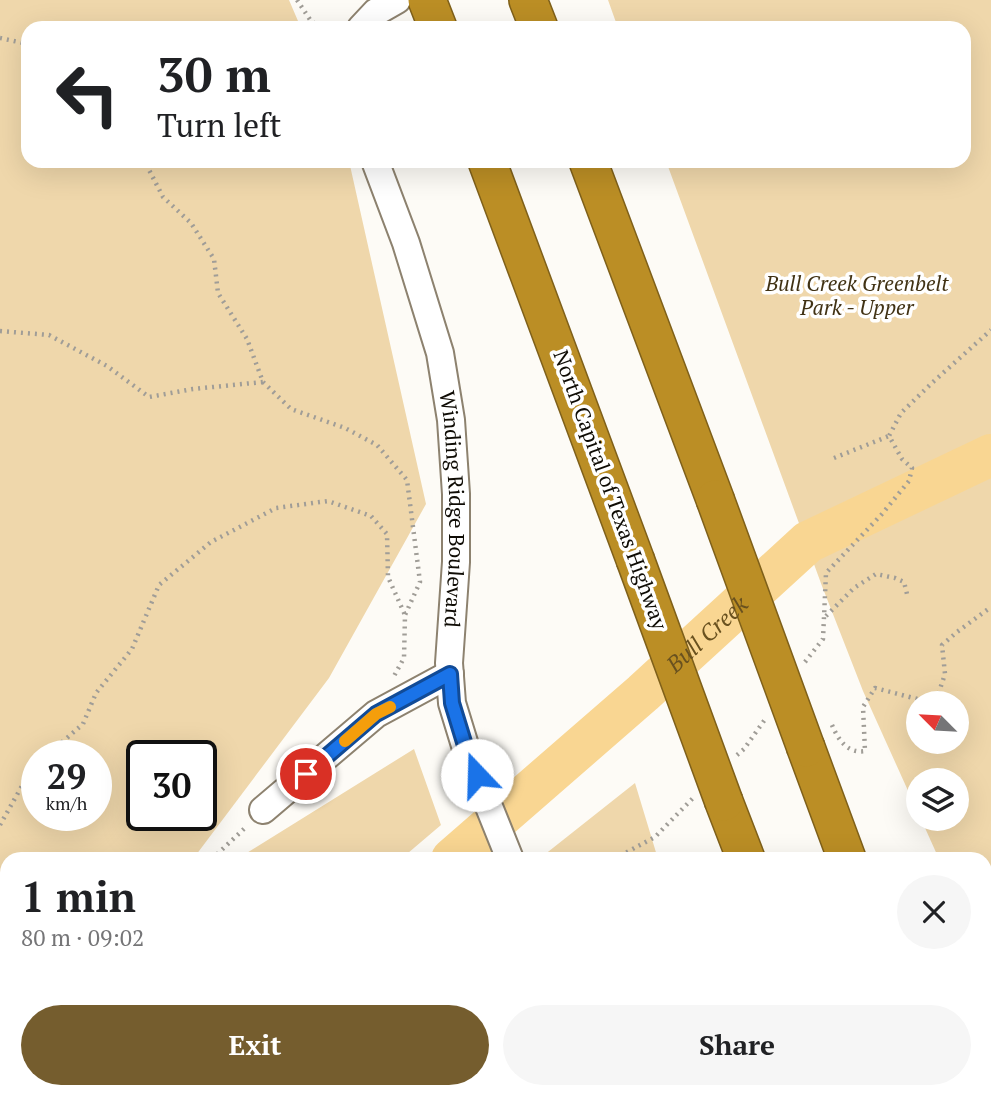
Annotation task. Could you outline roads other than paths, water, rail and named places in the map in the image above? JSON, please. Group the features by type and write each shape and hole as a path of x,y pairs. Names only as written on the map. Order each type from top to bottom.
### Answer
{"highway":[{"path":"427,0 435,21"},
{"path":"528,0 536,21"},
{"name":"North Capital of Texas Highway","path":"490,168 635,559 710,799 742,852"},
{"path":"592,168 844,852"}],"street":[{"path":"368,21 376,12 397,0"},
{"name":"Winding Ridge Boulevard","path":"378,168 406,243 440,353 451,420 456,494 456,562 450,674 452,703 467,752 507,852"},
{"path":"263,810 376,714 450,674"}],"waterway":[{"name":"Bull Creek","path":"460,852 643,693 808,542 991,455"}],"park label":[{"name":"Bull Creek Greenbelt Park - Upper","path":"857,296"}]}
